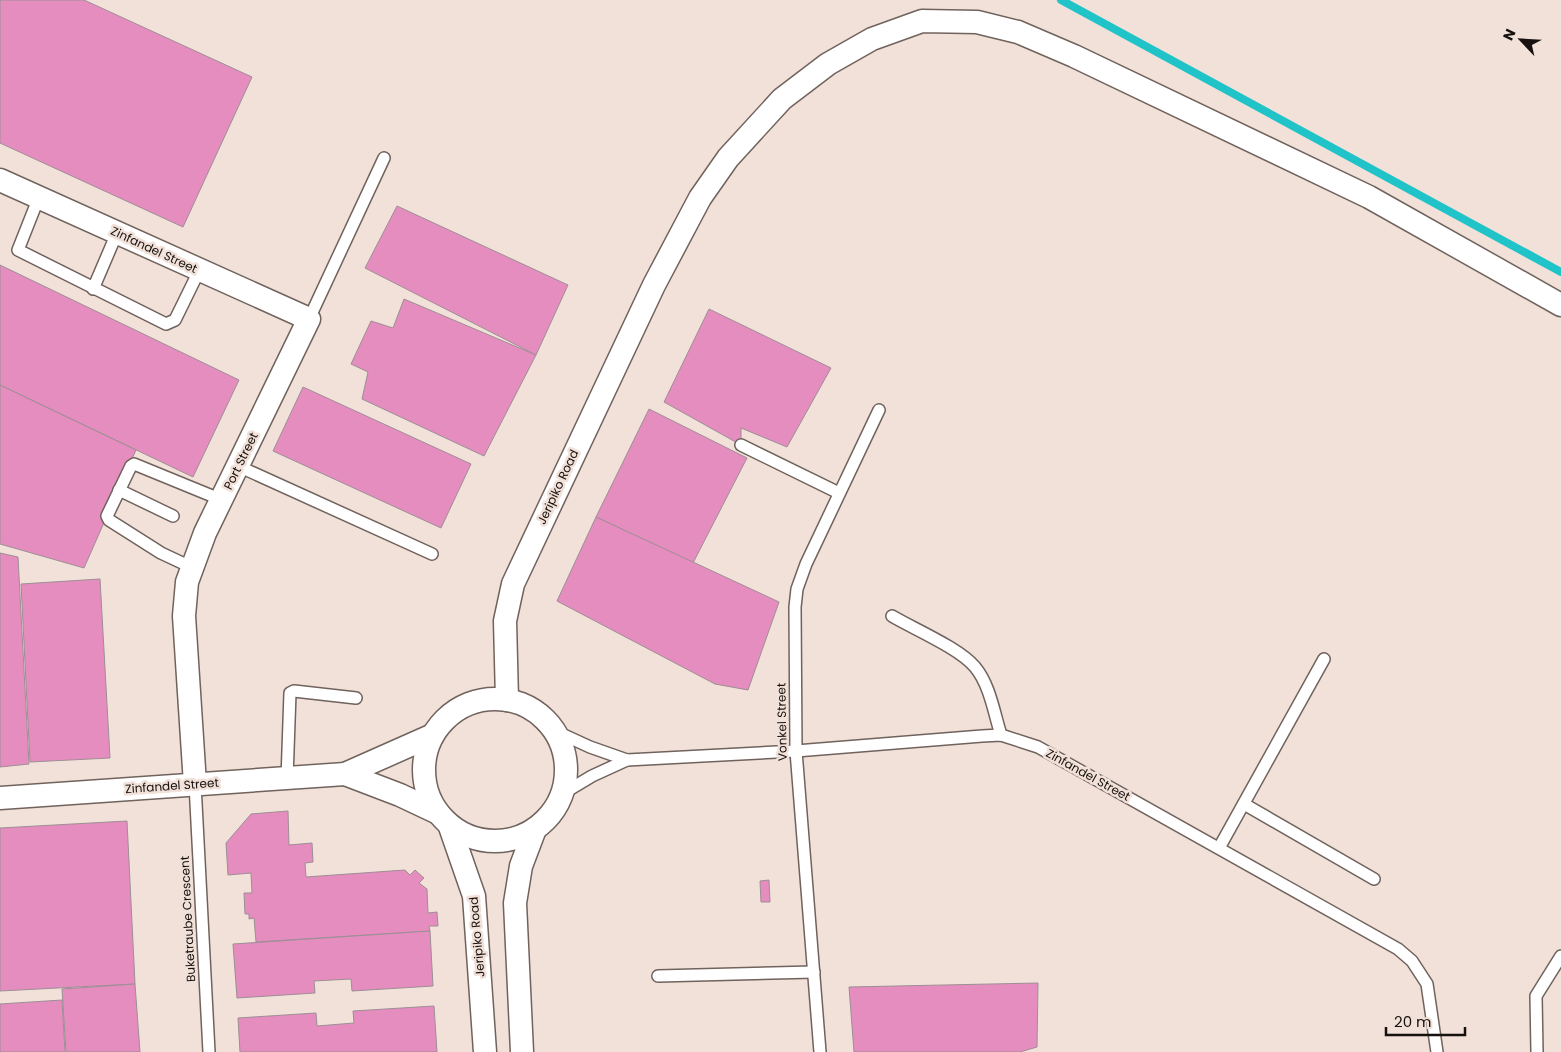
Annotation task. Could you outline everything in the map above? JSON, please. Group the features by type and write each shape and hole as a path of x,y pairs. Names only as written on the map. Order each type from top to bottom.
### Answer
{"street":[{"name":"Jeripiko Road","path":"507,700 505,621 513,584 654,285 700,198 728,158 782,99 828,64 872,39 922,21 977,22 1018,32 1074,56 1369,197 1561,305"},
{"name":"Zinfandel Street","path":"0,180 309,319"},
{"name":"Port Street","path":"195,784 184,616 187,582 205,533 309,319"},
{"path":"486,700 507,700 525,706 540,716 553,730 561,745 565,761 565,778 562,794 551,814 535,829 515,838 492,842 470,838 443,819 427,794 423,774 426,753 433,735 447,718 465,706 486,700"},
{"name":"Zinfandel Street","path":"0,798 345,774 433,735"},
{"name":"Zinfandel Street","path":"345,774 400,795 443,819"},
{"name":"Jeripiko Road","path":"443,819 474,896 485,1052"},
{"path":"522,1052 515,903 520,866 535,829"}],"lane":[{"name":"Port Street","path":"309,319 384,158"},
{"path":"39,198 17,249 94,289 168,324 175,320 199,271"},
{"path":"94,289 117,233"},
{"name":"Vonkel Street","path":"820,1052 796,751 795,607 797,589 806,564 880,410"},
{"path":"742,445 839,493"},
{"path":"193,568 161,552 109,520 107,516 131,466 134,464 222,500"},
{"path":"238,466 432,554"},
{"path":"119,490 173,516"},
{"path":"892,616 962,656 975,667 987,690 1001,735"},
{"path":"1219,848 1324,660"},
{"path":"287,778 290,693 294,691 356,698"},
{"name":"Zinfandel Street","path":"553,730 590,747 627,760"},
{"name":"Zinfandel Street","path":"562,794 592,776 627,760 796,751 1001,735 1038,747 1398,949 1412,961 1427,984 1437,1052"},
{"name":"Buketraube Crescent","path":"195,784 209,1052"},
{"path":"1244,804 1374,879"},
{"path":"1537,1052 1536,996 1561,956"},
{"path":"658,976 814,972"}],"building":[{"path":"0,0 84,0 252,77 183,227 0,143"},
{"path":"397,206 568,285 536,355 365,268"},
{"path":"0,265 239,380 193,477 0,385"},
{"path":"404,299 536,355 484,456 362,399 368,372 351,364 371,321 393,328"},
{"path":"709,309 831,368 787,447 741,428 741,445 664,402"},
{"path":"0,385 136,450 84,568 0,544"},
{"path":"303,387 471,464 441,528 273,451"},
{"path":"649,409 747,458 693,563 596,517"},
{"path":"596,517 779,602 748,690 715,684 557,601"},
{"path":"0,553 18,557 29,764 0,767"},
{"path":"100,579 110,758 30,762 21,584"},
{"path":"288,811 289,845 312,843 313,862 305,863 306,877 405,870 410,875 415,870 424,878 419,883 427,889 428,913 437,912 438,926 429,926 430,931 256,942 254,918 249,919 249,914 245,914 244,893 252,893 251,873 228,875 226,843 251,814"},
{"path":"127,821 135,984 0,991 0,828"},
{"path":"769,880 770,902 761,902 760,881"},
{"path":"430,931 433,986 352,991 351,979 314,981 315,993 237,998 233,944"},
{"path":"1038,983 1037,1047 1020,1052 854,1052 849,987"},
{"path":"135,984 140,1052 66,1052 62,989"},
{"path":"62,1000 65,1052 0,1052 0,1004"},
{"path":"434,1006 437,1052 240,1052 238,1018 316,1013 317,1026 354,1023 353,1011"}],"waterway":[{"path":"1061,0 1561,272"}]}
